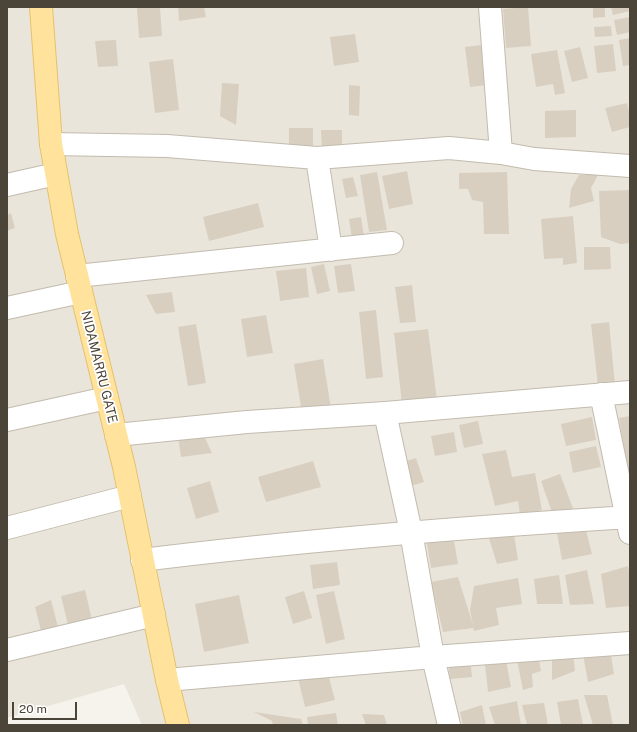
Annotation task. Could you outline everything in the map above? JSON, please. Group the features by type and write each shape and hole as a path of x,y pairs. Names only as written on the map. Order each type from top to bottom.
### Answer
{"main road":[{"name":"NIDAMARRU GATE","path":"41,7 51,144 67,234 130,496 167,680 178,725"}],"street":[{"path":"490,7 500,153"},
{"path":"51,144 166,146 318,158 450,148 500,153 534,159 630,166"},
{"path":"318,158 331,250"},
{"path":"7,185 56,174"},
{"path":"7,308 79,284 392,243"},
{"path":"116,435 247,422 385,413 630,392"},
{"path":"142,560 243,547 411,532 629,523 601,394"},
{"path":"7,420 107,398"},
{"path":"385,413 411,532 433,657 449,725"},
{"path":"7,528 130,496"},
{"path":"7,650 154,615"},
{"path":"167,680 433,657 630,643"}],"shaded area":[{"path":"7,7 630,7 630,725 142,725 124,684 7,718"}],"building":[{"path":"137,7 160,7 162,36 139,38"},
{"path":"178,7 204,7 206,17 179,21"},
{"path":"528,7 531,46 506,48 503,9"},
{"path":"593,7 605,7 605,17 593,18"},
{"path":"611,7 630,7 630,11 613,15"},
{"path":"630,17 630,32 617,35 614,20"},
{"path":"611,26 612,36 595,37 594,27"},
{"path":"355,34 359,62 334,66 330,37"},
{"path":"630,38 630,65 623,66 619,40"},
{"path":"116,40 118,66 98,67 95,41"},
{"path":"613,44 616,71 597,73 594,46"},
{"path":"481,45 487,85 470,87 465,47"},
{"path":"580,47 588,78 572,82 564,51"},
{"path":"557,50 565,93 555,95 553,84 536,87 531,54"},
{"path":"173,59 179,110 155,113 149,62"},
{"path":"222,83 239,84 236,125 220,116"},
{"path":"349,85 360,86 359,116 349,115"},
{"path":"627,103 630,116 630,127 612,132 605,108"},
{"path":"576,110 576,137 545,138 545,111"},
{"path":"289,128 313,128 313,148 289,148"},
{"path":"321,130 342,130 342,150 322,150"},
{"path":"407,171 413,204 389,209 382,176"},
{"path":"377,172 387,230 369,232 360,175"},
{"path":"507,172 509,234 484,234 483,202 472,200 468,189 459,189 459,173"},
{"path":"579,175 598,175 591,188 594,201 569,208 571,189"},
{"path":"353,177 358,196 346,198 342,179"},
{"path":"630,190 630,243 620,244 601,237 599,191"},
{"path":"258,203 264,227 209,241 203,217"},
{"path":"11,213 15,228 7,231 7,215"},
{"path":"573,216 577,263 563,265 563,258 544,259 541,219"},
{"path":"361,217 364,237 352,239 349,219"},
{"path":"584,247 610,247 611,269 584,270"},
{"path":"324,264 330,291 317,294 311,267"},
{"path":"351,264 355,291 338,293 334,266"},
{"path":"306,268 309,297 280,301 276,271"},
{"path":"412,285 416,322 400,323 395,287"},
{"path":"172,292 175,312 156,314 146,295"},
{"path":"376,310 383,377 366,379 359,312"},
{"path":"266,315 273,353 247,357 241,319"},
{"path":"609,322 615,385 598,386 591,324"},
{"path":"196,324 206,383 188,386 178,327"},
{"path":"428,329 437,400 402,404 394,333"},
{"path":"323,359 331,408 302,413 294,364"},
{"path":"630,416 630,469 627,469 619,418"},
{"path":"592,417 596,440 566,446 561,424"},
{"path":"478,421 483,444 464,448 459,425"},
{"path":"454,432 457,452 435,456 431,436"},
{"path":"203,434 212,453 181,457 178,437"},
{"path":"596,446 601,467 573,473 569,452"},
{"path":"506,450 512,477 535,473 542,510 520,515 518,501 495,506 482,454"},
{"path":"416,458 424,482 411,486 403,462"},
{"path":"313,461 321,487 266,502 258,477"},
{"path":"560,474 574,511 554,518 541,481"},
{"path":"210,481 219,512 196,519 187,488"},
{"path":"584,523 592,554 562,560 556,528"},
{"path":"513,529 518,560 497,564 487,532"},
{"path":"453,535 458,564 431,568 426,538"},
{"path":"337,562 340,585 313,589 310,565"},
{"path":"628,566 630,576 630,606 606,608 601,574"},
{"path":"587,570 594,604 570,605 565,575"},
{"path":"559,575 563,604 537,604 534,579"},
{"path":"458,577 473,625 470,610 474,586 518,578 522,604 496,608 499,625 474,631 473,628 443,632 431,582"},
{"path":"85,590 92,620 68,625 61,596"},
{"path":"304,591 312,618 293,624 285,597"},
{"path":"334,591 345,639 326,644 316,595"},
{"path":"239,595 249,643 204,652 195,604"},
{"path":"51,600 58,627 42,635 35,607"},
{"path":"610,649 614,674 588,682 583,654"},
{"path":"573,652 575,671 552,680 552,655"},
{"path":"538,654 541,671 532,674 533,687 523,690 516,655"},
{"path":"505,655 511,687 488,692 484,656"},
{"path":"470,658 472,677 450,679 448,659"},
{"path":"327,670 335,700 305,707 298,678"},
{"path":"584,695 607,695 613,725 593,725"},
{"path":"578,699 583,725 561,725 557,702"},
{"path":"517,701 521,725 495,725 489,707"},
{"path":"544,703 548,725 527,725 522,705"},
{"path":"482,705 486,725 463,725 460,712"},
{"path":"254,712 301,719 303,725 273,725 272,721"},
{"path":"336,713 338,725 308,725 307,717"},
{"path":"362,714 384,715 387,725 366,725"}]}
